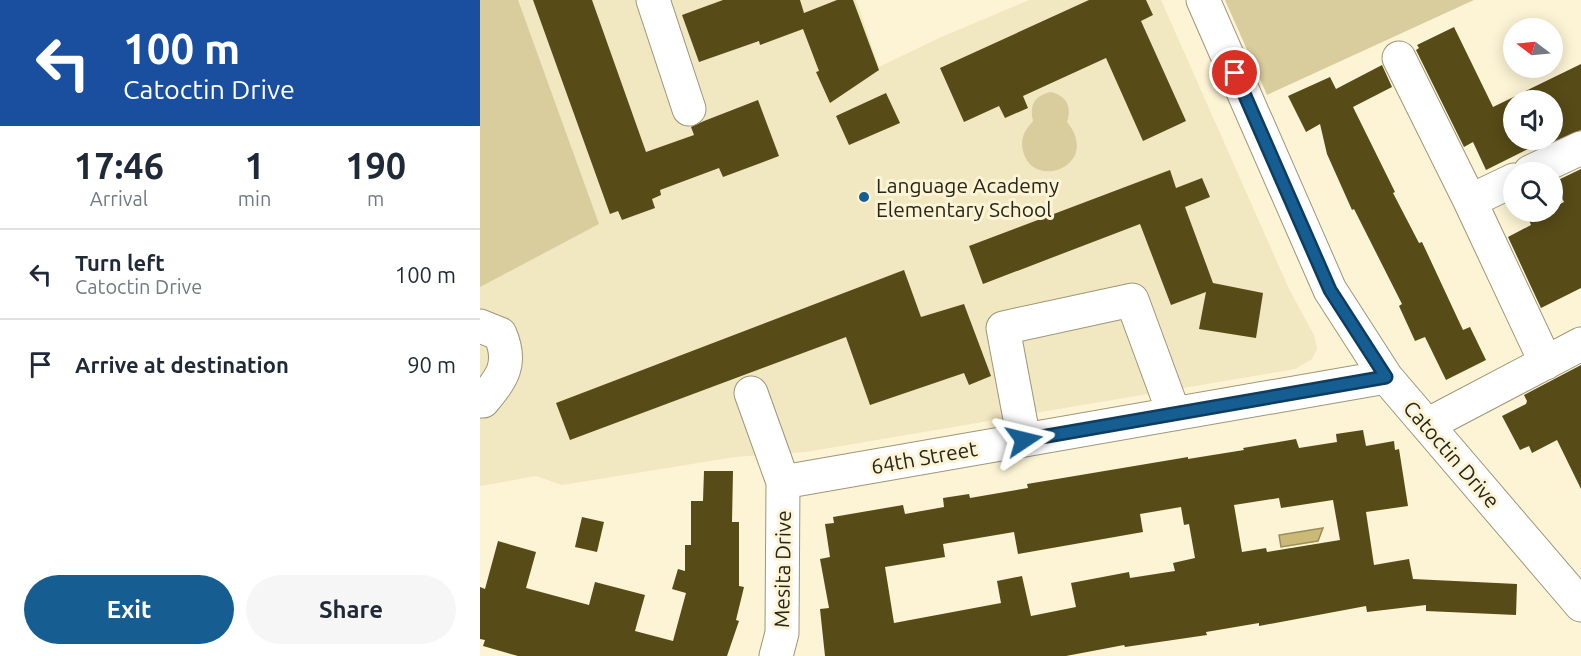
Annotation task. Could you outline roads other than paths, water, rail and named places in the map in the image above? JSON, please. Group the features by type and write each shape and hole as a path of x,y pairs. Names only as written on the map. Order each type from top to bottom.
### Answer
{"street":[{"path":"653,0 689,109"},
{"name":"Catoctin Drive","path":"1203,0 1330,290 1386,377 1581,605"},
{"path":"1399,58 1470,201 1546,363"},
{"path":"1551,162 1581,148"},
{"path":"1470,201 1503,185"},
{"path":"1024,440 1003,328 1132,300 1174,414"},
{"path":"480,326 500,334 506,348 502,377 483,401 480,401"},
{"path":"1427,425 1581,344"},
{"name":"64th Street","path":"783,482 1386,377"},
{"path":"751,393 783,482"},
{"name":"Mesita Drive","path":"776,656 782,633 783,482"}],"place":[{"name":"Language Academy Elementary School","path":"864,197"}]}
